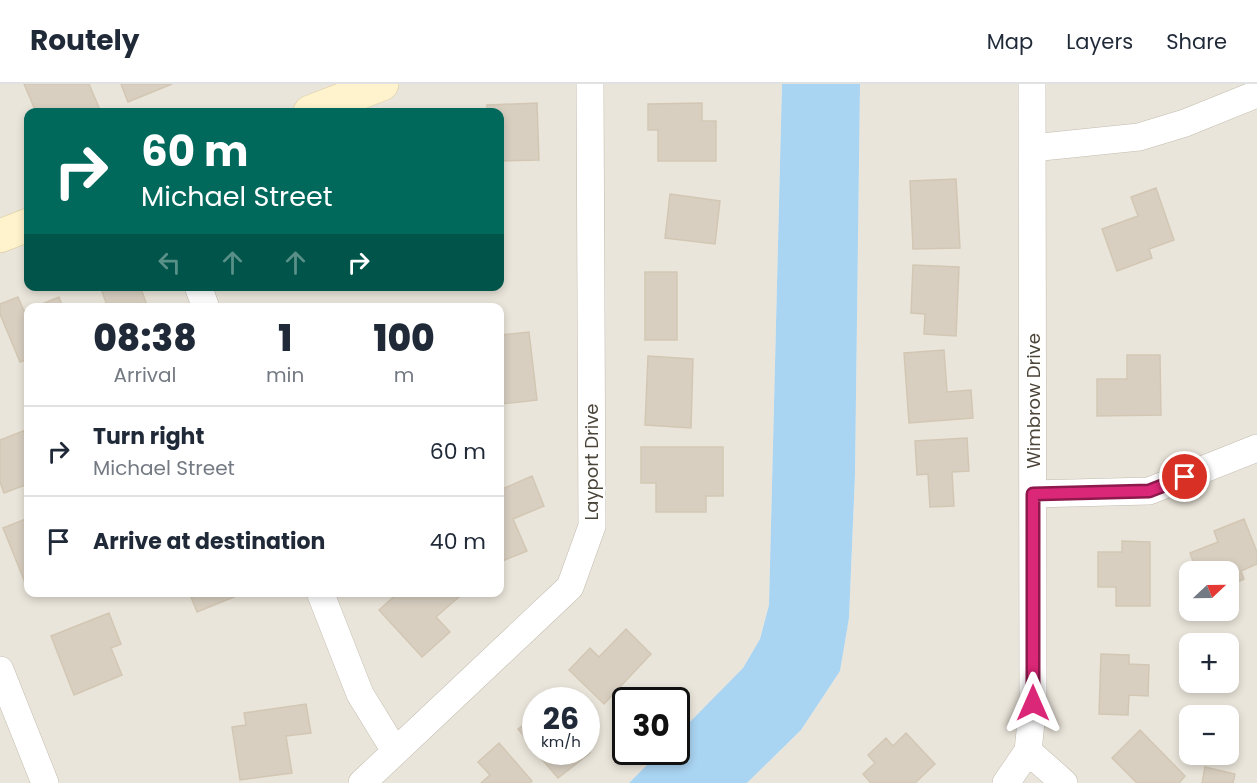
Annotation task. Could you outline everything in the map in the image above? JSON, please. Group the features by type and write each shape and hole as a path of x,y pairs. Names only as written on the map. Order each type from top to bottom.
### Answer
{"street":[{"path":"320,108 382,84"},
{"name":"Layport Drive","path":"362,783 570,587 592,526 590,84"},
{"name":"Wimbrow Drive","path":"1006,783 1028,751 1033,703 1032,84"},
{"path":"1032,148 1139,137 1185,123 1257,94"},
{"path":"0,236 24,227"},
{"path":"1033,494 1149,491 1257,448"},
{"path":"322,597 360,694 395,751"},
{"path":"0,670 45,783"},
{"path":"1028,751 1064,783"}],"shaded area":[{"path":"0,84 782,84 769,605 760,639 743,668 690,722 690,687 612,687 612,765 647,765 629,783 0,783"},
{"path":"860,84 1257,84 1257,783 747,783 801,730 840,671 849,618 855,474"}],"water":[{"path":"782,84 860,84 855,474 849,618 840,671 801,730 747,783 629,783 647,765 690,765 690,722 743,668 760,639 769,605"}],"building":[{"path":"24,84 89,84 99,108 34,108"},
{"path":"121,84 172,84 128,102"},
{"path":"537,103 539,160 504,161 504,108 487,108 487,105"},
{"path":"702,103 702,121 716,121 716,161 658,161 658,130 648,130 648,104"},
{"path":"956,179 960,248 913,249 910,181"},
{"path":"1156,188 1174,240 1149,249 1152,258 1117,271 1102,229 1138,216 1131,197"},
{"path":"670,194 720,201 715,244 665,238"},
{"path":"913,265 959,267 956,336 924,334 925,314 911,313"},
{"path":"645,272 677,272 677,340 645,340"},
{"path":"102,291 142,291 146,303 106,303"},
{"path":"18,297 24,311 24,360 20,362 0,314 0,304"},
{"path":"59,297 61,303 44,303"},
{"path":"529,332 537,400 504,404 504,335"},
{"path":"944,350 947,392 971,390 973,418 909,423 904,353"},
{"path":"1127,355 1160,355 1161,415 1097,416 1097,379 1127,379"},
{"path":"648,356 693,359 691,428 645,425"},
{"path":"24,431 24,486 4,493 0,482 0,440"},
{"path":"967,438 969,471 952,472 954,506 930,507 928,474 917,475 915,441"},
{"path":"641,447 723,447 723,496 706,496 706,512 656,512 656,483 641,483"},
{"path":"532,476 544,506 513,519 527,551 504,560 504,488"},
{"path":"1244,519 1257,552 1257,564 1241,571 1244,579 1239,581 1239,561 1193,561 1190,553 1218,542 1214,531"},
{"path":"24,520 24,580 3,528"},
{"path":"1122,541 1150,542 1150,606 1116,606 1116,587 1098,587 1098,552 1122,552"},
{"path":"191,597 234,597 197,612"},
{"path":"393,597 459,597 436,617 450,632 422,657 379,610"},
{"path":"109,613 121,644 111,648 122,675 74,695 51,636"},
{"path":"626,629 651,654 620,687 612,687 612,695 604,704 600,700 600,687 586,687 569,670 590,648 599,657"},
{"path":"1101,654 1129,655 1129,664 1149,665 1148,696 1129,695 1128,715 1099,714"},
{"path":"306,704 311,733 286,736 292,773 240,780 232,727 246,725 244,713"},
{"path":"1140,730 1185,776 1179,783 1137,783 1112,758"},
{"path":"906,733 935,764 915,783 871,783 863,774 875,763 868,755 886,738 893,746"},
{"path":"499,743 532,781 529,783 481,783 490,775 478,762"},
{"path":"547,765 575,765 558,778"},
{"path":"1205,767 1235,774 1233,783 1202,783"}],"route":[{"path":"1033,703 1033,494 1149,491 1185,477"}]}
